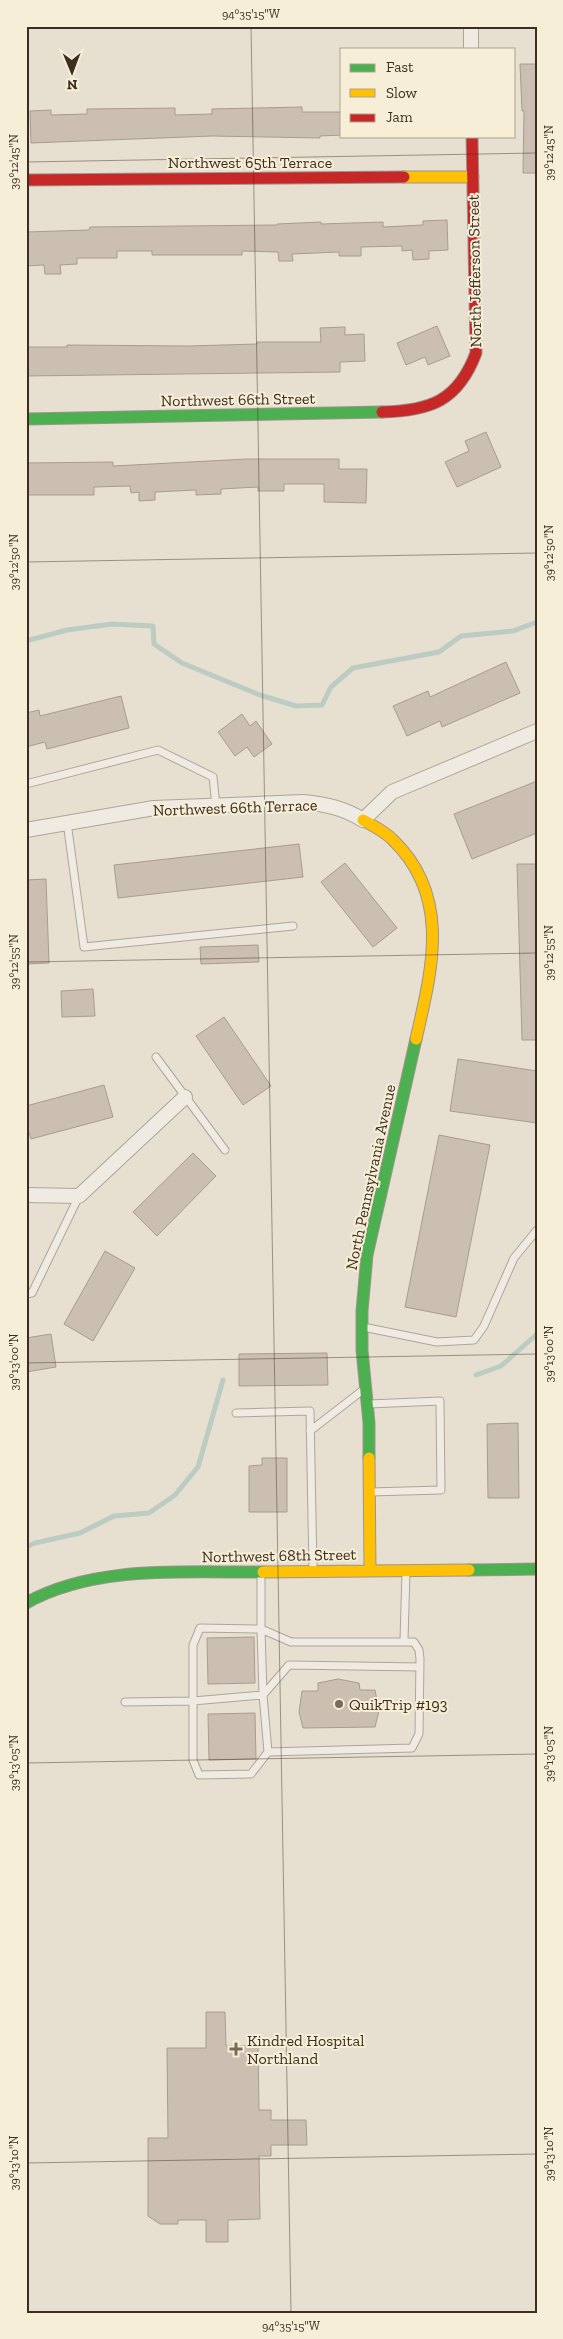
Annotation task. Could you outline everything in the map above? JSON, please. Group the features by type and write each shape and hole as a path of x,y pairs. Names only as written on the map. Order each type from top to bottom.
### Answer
{"street":[{"path":"471,26 471,48"},
{"name":"North Jefferson Street","path":"448,396 467,375 476,353 472,138"},
{"name":"Northwest 65th Terrace","path":"26,180 473,177"},
{"name":"Northwest 66th Street","path":"26,419 410,411 433,406 448,396"},
{"path":"363,820 392,792 537,731"},
{"name":"Northwest 66th Terrace","path":"26,830 154,808 303,802 327,804 350,812 363,820"},
{"name":"North Pennsylvania Avenue","path":"363,820 392,838 415,869 426,893 434,931 432,970 367,1255 362,1326 370,1492 370,1570"},
{"path":"26,1195 79,1196 185,1097"},
{"name":"Northwest 68th Street","path":"26,1603 34,1598 77,1584 112,1576 157,1573 537,1569"}],"lane":[{"path":"26,784 158,750 214,777 216,806"},
{"path":"67,822 84,947 293,926"},
{"path":"156,1058 225,1150"},
{"path":"26,1294 32,1293 79,1196"},
{"path":"362,1326 437,1342 474,1340 484,1326 514,1258 537,1230"},
{"path":"310,1430 366,1388"},
{"path":"367,1404 440,1401 441,1490 370,1492"},
{"path":"236,1413 310,1411 313,1570"},
{"path":"404,1640 406,1570"},
{"path":"261,1571 261,1629 263,1695 268,1752 251,1774 199,1775 193,1760 193,1645 200,1628 261,1629 291,1642 404,1640 414,1642 418,1650 420,1667 419,1734 412,1748 268,1752"},
{"path":"125,1702 193,1701 263,1695 290,1666 420,1667"}],"building":[{"path":"520,64 537,64 537,173 523,173 524,111 522,111"},
{"path":"302,107 302,112 340,112 340,135 320,136 320,138 212,136 31,143 30,111 51,110 51,115 87,114 87,109 175,108 175,115 212,114 212,109"},
{"path":"447,220 448,250 429,251 429,259 413,260 412,250 402,251 402,246 361,247 361,256 339,256 339,252 292,254 293,261 279,261 278,252 242,251 242,255 152,255 152,251 117,251 117,258 77,258 77,264 60,265 61,274 45,274 44,265 26,266 26,232 89,230 90,227 277,225 321,222 321,224 383,222 383,227 423,225 423,221"},
{"path":"437,326 450,356 428,365 425,357 406,365 397,343"},
{"path":"345,327 345,335 364,334 365,361 340,362 340,372 26,376 26,347 67,347 67,345 188,346 257,344 257,342 321,342 320,328"},
{"path":"486,432 501,467 457,487 445,462 469,451 465,441"},
{"path":"247,459 339,459 339,469 367,469 366,503 324,502 324,484 284,484 284,491 258,491 258,487 221,489 221,494 196,495 196,490 155,492 155,500 139,501 139,492 131,493 130,486 94,487 94,495 26,495 26,463 113,462 113,466"},
{"path":"506,662 520,693 442,727 440,721 407,736 393,706 428,691 430,697"},
{"path":"121,696 129,728 47,749 45,742 26,747 26,713 39,710 40,716"},
{"path":"242,714 250,726 256,721 272,744 254,757 247,747 235,756 218,732"},
{"path":"537,781 537,833 472,859 454,814"},
{"path":"299,844 303,877 118,898 114,865"},
{"path":"345,863 397,928 373,947 321,882"},
{"path":"517,864 537,864 537,1040 522,1040"},
{"path":"46,879 49,963 26,964 26,880"},
{"path":"258,945 259,962 201,964 200,947"},
{"path":"93,989 95,1016 62,1017 61,991"},
{"path":"224,1017 271,1086 243,1105 196,1036"},
{"path":"458,1059 537,1071 537,1123 450,1111"},
{"path":"104,1085 113,1117 31,1139 29,1132 26,1133 26,1106"},
{"path":"439,1135 490,1145 456,1317 405,1307"},
{"path":"193,1153 216,1176 157,1236 133,1212"},
{"path":"105,1251 135,1268 93,1341 64,1324"},
{"path":"51,1334 56,1367 26,1372 26,1338"},
{"path":"327,1353 328,1385 239,1386 239,1354"},
{"path":"518,1423 519,1498 488,1498 487,1424"},
{"path":"262,1458 287,1458 287,1512 249,1512 249,1466 262,1465"},
{"path":"254,1637 255,1683 208,1684 207,1638"},
{"name":"QuikTrip #193","path":"338,1679 359,1683 360,1690 375,1690 379,1711 375,1727 303,1728 299,1712 302,1691 318,1691 318,1683"},
{"path":"255,1713 256,1759 209,1760 208,1714"},
{"path":"206,2012 225,2012 226,2046 258,2045 259,2110 271,2110 271,2120 306,2120 307,2145 271,2145 271,2156 259,2156 260,2219 228,2220 228,2242 206,2242 206,2220 178,2220 178,2224 160,2224 148,2216 148,2138 168,2138 167,2048 206,2048"}],"waterway":[{"path":"26,641 67,630 112,624 153,626 154,644 182,663 260,695 296,706 322,705 331,687 353,668 439,652 461,636 513,631 537,622"},
{"path":"476,1375 501,1366 537,1334"},
{"path":"26,1547 35,1543 80,1533 114,1516 149,1513 175,1495 198,1467 223,1380"}],"traffic: fast":[{"path":"26,419 382,412"},
{"path":"369,1458 369,1423 362,1350 362,1311 367,1255 416,1039"},
{"path":"469,1570 537,1569"},
{"path":"26,1603 53,1591 111,1576 173,1572 263,1572"}],"traffic: slow":[{"path":"404,177 473,177"},
{"path":"363,820 389,836 411,861 423,884 430,909 433,934 431,960 416,1039"},
{"path":"369,1458 370,1570"},
{"path":"263,1572 469,1570"}],"traffic: jam":[{"path":"382,412 414,409 428,406 440,400 460,382 469,369 476,353 472,138"},
{"path":"26,180 404,177"}],"place":[{"name":"QuikTrip #193","path":"339,1704"},
{"name":"Kindred Hospital Northland","path":"236,2049"}]}
